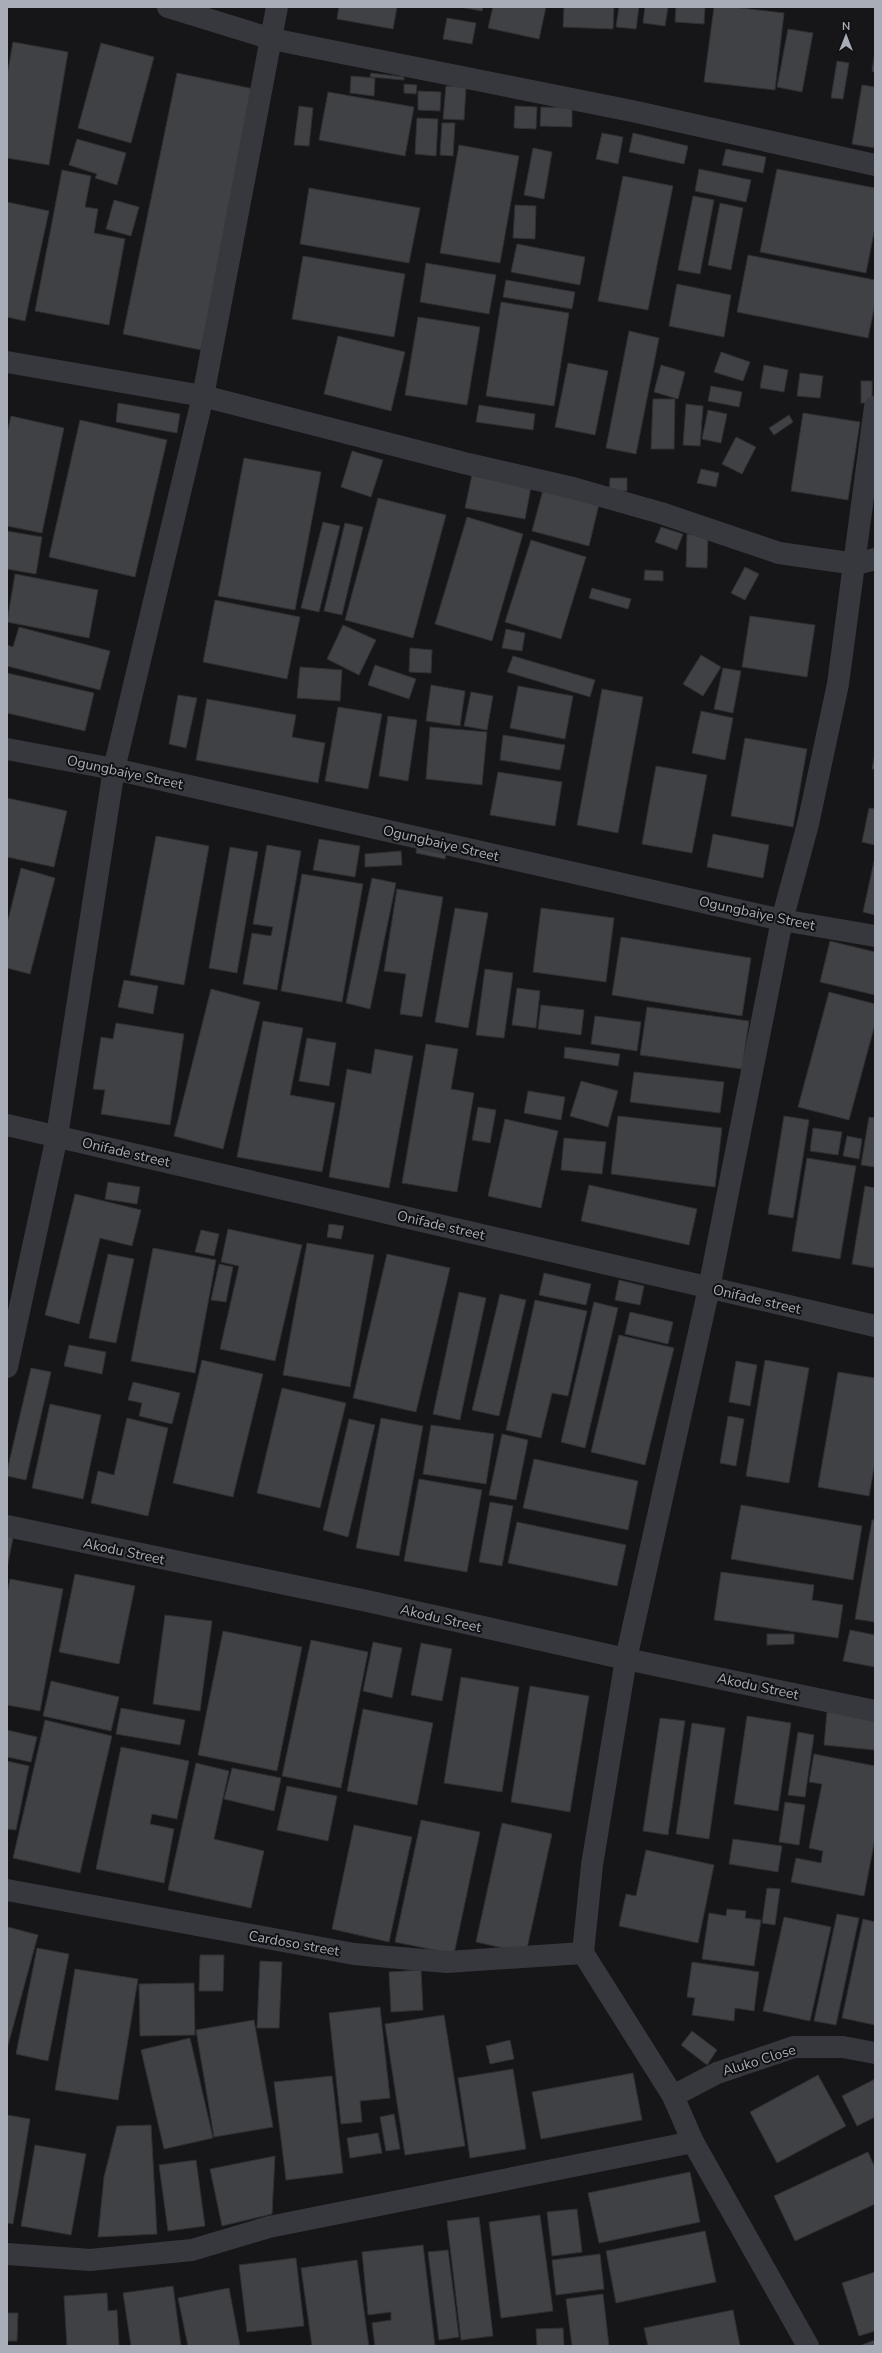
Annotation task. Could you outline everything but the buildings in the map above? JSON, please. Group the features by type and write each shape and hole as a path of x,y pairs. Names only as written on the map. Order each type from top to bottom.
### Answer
{"street":[{"path":"168,7 272,39 632,111 875,165"},
{"path":"7,1367 56,1136 114,769 203,396 277,7"},
{"path":"7,362 203,396 464,463 573,488 661,514 779,553 865,561"},
{"path":"808,2346 694,2142 672,2096 583,1953 592,1865 626,1659 709,1288 782,920 808,824 865,561 875,408"},
{"name":"Ogungbaiye Street","path":"7,749 114,769 782,920 875,936"},
{"name":"Onifade street","path":"7,1125 875,1326"},
{"name":"Akodu Street","path":"7,1526 367,1601 626,1659 875,1711"},
{"name":"Cardoso street","path":"7,1890 354,1954 447,1962 583,1953"},
{"name":"Aluko Close","path":"672,2096 717,2073 794,2047 843,2047 875,2053"},
{"path":"7,2254 90,2260 192,2250 269,2227 694,2142"}]}
